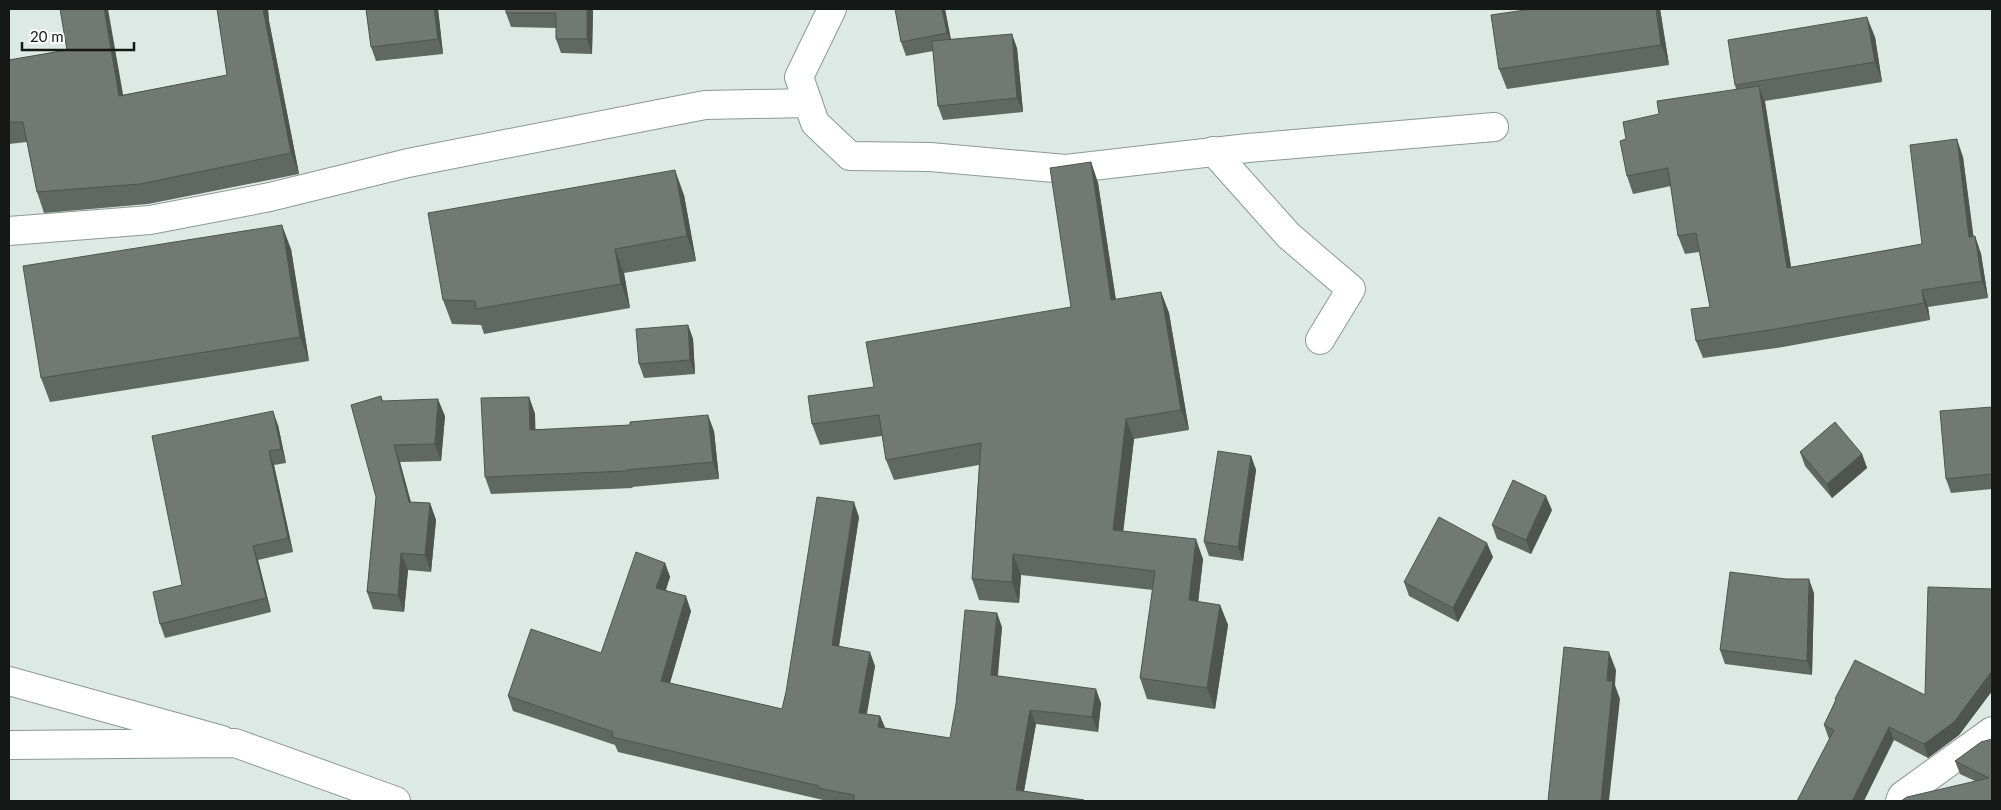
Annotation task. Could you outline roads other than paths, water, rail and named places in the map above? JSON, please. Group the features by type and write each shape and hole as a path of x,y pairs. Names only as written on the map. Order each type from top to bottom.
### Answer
{"street":[{"path":"832,9 799,77 815,123 850,156 930,158 1066,169 1213,152 1494,126"},
{"path":"9,231 150,220 270,197 408,163 705,105 808,103"},
{"path":"1213,152 1289,236 1352,289 1320,340"},
{"path":"9,681 235,743 396,801"},
{"path":"1900,801 1902,796 1992,731"},
{"path":"9,745 235,743"}]}
